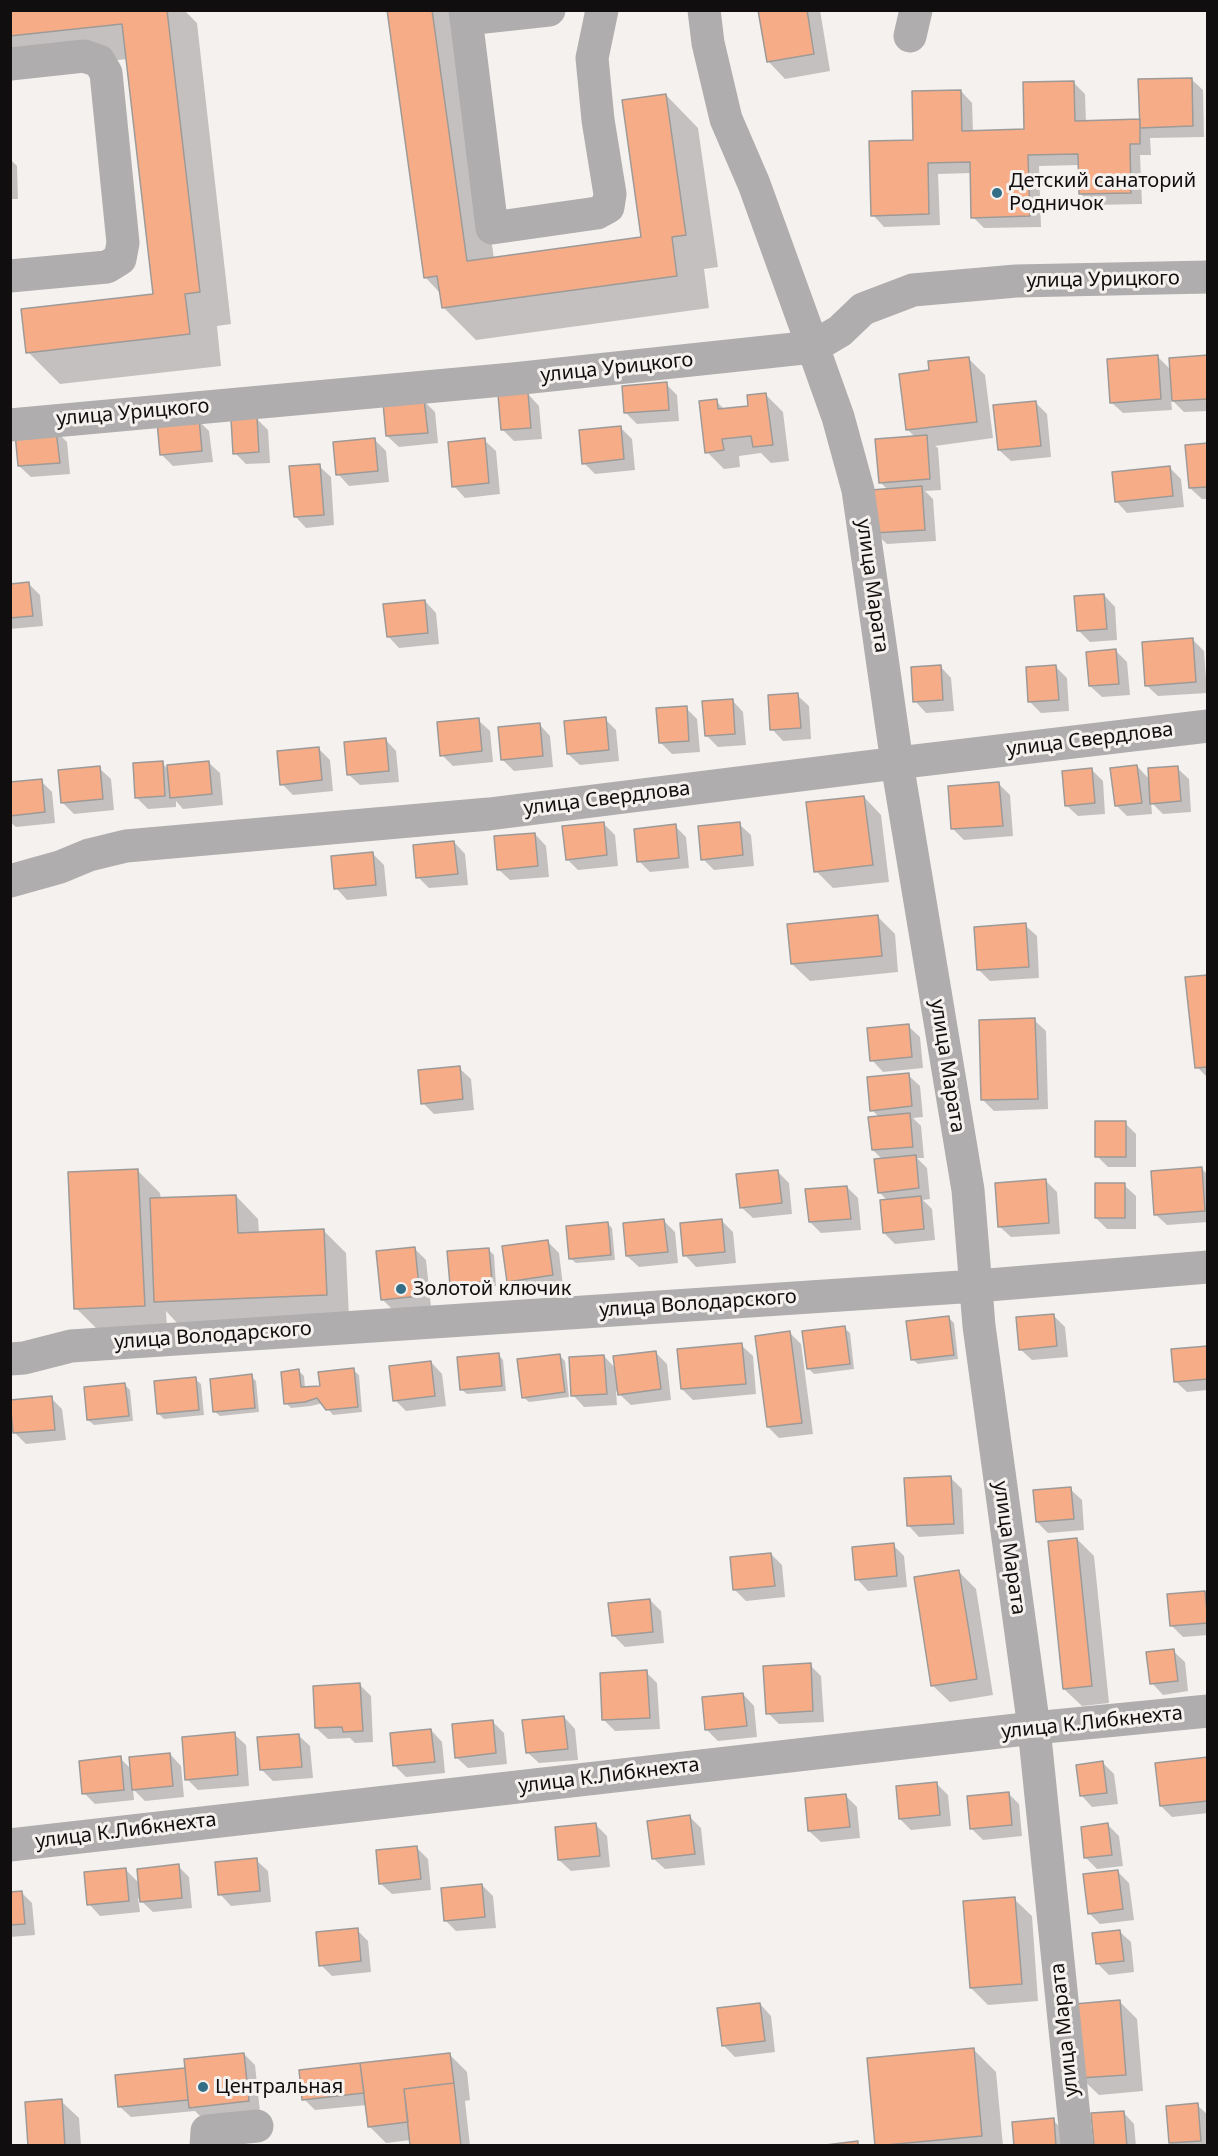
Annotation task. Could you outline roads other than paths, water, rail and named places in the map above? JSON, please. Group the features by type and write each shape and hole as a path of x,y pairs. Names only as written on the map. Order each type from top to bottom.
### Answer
{"street":[{"path":"549,10 466,15 492,228 597,213 608,207 610,194 592,58 602,10"},
{"name":"улица Марата","path":"704,10 708,43 726,119 754,184 838,417 858,490 897,763 968,1190 980,1337 1034,1728 1077,2145"},
{"path":"10,64 84,56 99,61 106,73 123,243 120,259 107,267 10,276"},
{"name":"улица Урицкого","path":"10,424 513,379 813,347 840,331 863,309 913,290 1016,281 1208,277"},
{"name":"улица Свердлова","path":"10,881 60,867 89,855 126,846 489,814 1208,726"},
{"name":"улица Володарского","path":"10,1359 83,1345 976,1286 1208,1267"},
{"name":"улица К.Либкнехта","path":"10,1845 1034,1728 1208,1712"},
{"path":"206,2145 207,2131 256,2126"}],"place":[{"name":"Детский санаторий Родничок","path":"997,193"},
{"name":"Золотой ключик","path":"401,1289"},
{"name":"Центральная","path":"203,2087"}]}
